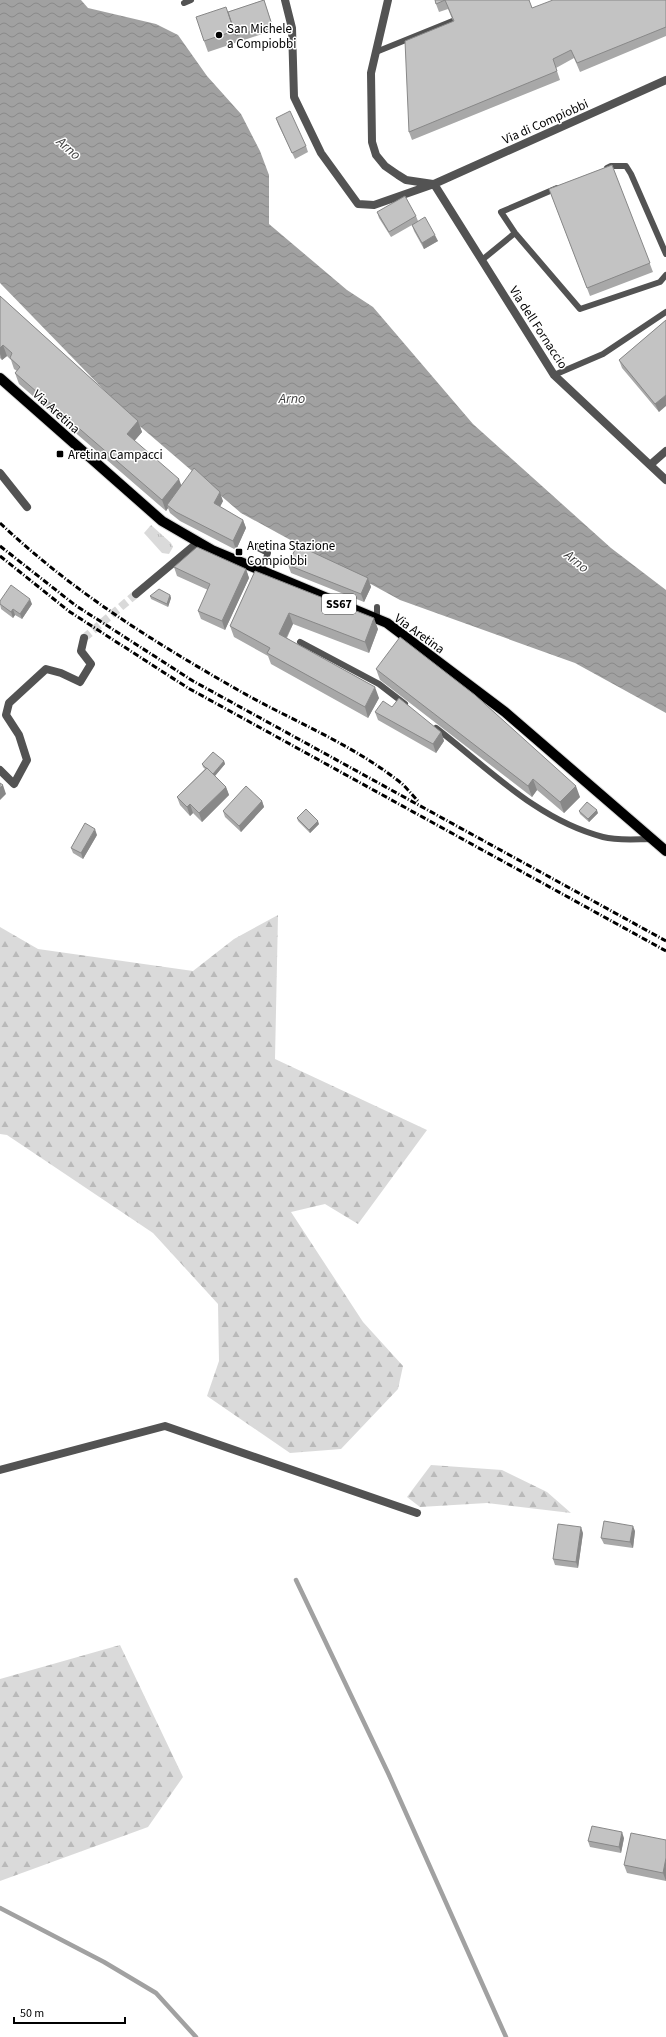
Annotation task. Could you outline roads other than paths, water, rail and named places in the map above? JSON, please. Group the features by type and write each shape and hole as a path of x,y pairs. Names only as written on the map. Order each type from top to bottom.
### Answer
{"main road":[{"name":"Via Aretina","path":"0,378 162,521 198,543 387,624 505,712 666,851"}],"street":[{"name":"Via di Compiobbi","path":"285,0 292,28 294,97 321,153 358,204 374,205 434,184 666,80"},
{"path":"388,0 371,73 372,142 376,155 385,166 406,180 434,184"},
{"name":"Via dell Fornaccio","path":"434,184 554,375 666,480"},
{"path":"650,465 666,451"},
{"path":"0,473 27,507"},
{"path":"136,594 198,543"},
{"path":"0,770 14,784 27,760 19,735 6,715 9,703 46,670 61,673 80,682 91,664 81,651 84,638"},
{"path":"0,1470 164,1426 417,1513"}],"lane":[{"path":"184,3 191,0"},
{"path":"376,52 468,14"},
{"path":"597,172 611,166 626,166 631,174 666,254"},
{"path":"567,184 501,212 515,233 580,309 660,282 666,275"},
{"path":"482,260 515,233"},
{"path":"554,375 603,354 666,312"},
{"path":"256,547 268,553 260,570"},
{"path":"377,607 377,619"},
{"path":"300,642 379,684 408,707"},
{"path":"432,725 510,789 562,821 604,837 652,839"}],"water":[{"name":"Arno","path":"0,0 81,0 88,8 156,24 178,35 207,76 241,114 260,151 269,175 269,224 347,290 373,307 473,424 611,548 666,590 666,713 575,663 400,600 241,513 135,422 0,283"}],"waterway":[{"path":"296,1580 389,1775 506,2037"},
{"path":"0,1908 104,1962 156,1993 196,2037"}],"tunnel":[{"path":"84,638 136,594"}],"railway":[{"path":"0,523 55,571 84,593 144,634 238,690 362,756 406,787 419,802"},
{"path":"0,546 75,605 193,681 666,941"},
{"path":"0,556 70,612 188,688 666,951"}],"place":[{"name":"San Michele a Compiobbi","path":"219,35"},
{"name":"Aretina Campacci","path":"60,454"},
{"name":"Aretina Stazione Compiobbi","path":"239,552"}]}
